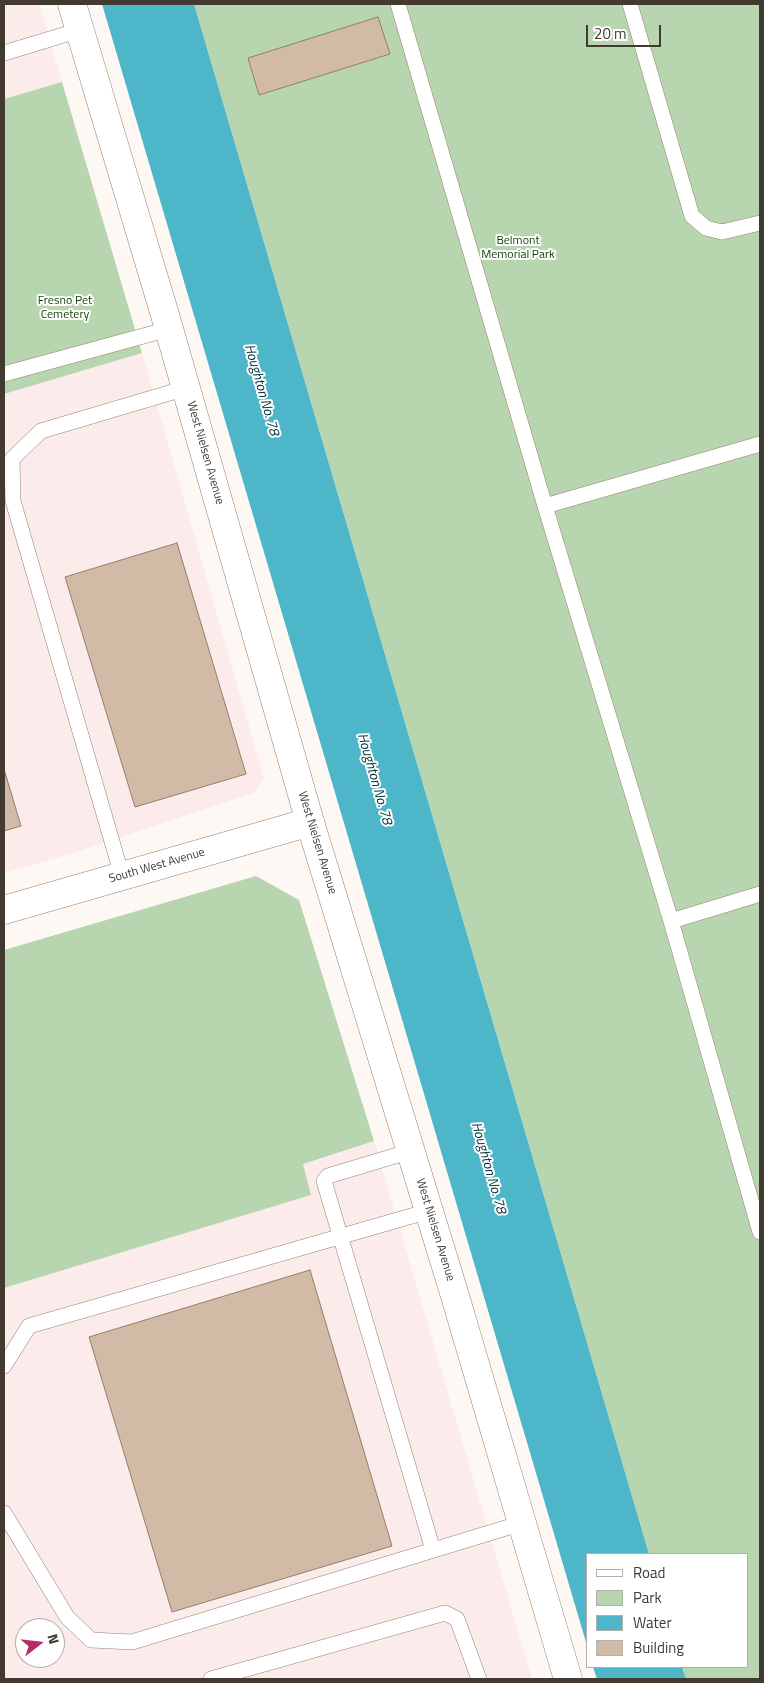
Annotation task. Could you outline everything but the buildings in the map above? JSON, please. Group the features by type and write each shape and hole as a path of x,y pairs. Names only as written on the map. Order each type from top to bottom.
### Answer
{"street":[{"name":"West Nielsen Avenue","path":"72,4 169,328 310,822 411,1151 568,1679"},
{"name":"South West Avenue","path":"4,910 310,822"}],"lane":[{"path":"398,4 545,506 671,921 760,1232"},
{"path":"630,4 692,216 706,228 722,232 760,223"},
{"path":"4,53 80,30"},
{"path":"4,374 169,328"},
{"path":"122,876 13,501 12,459 42,431 186,388"},
{"path":"545,506 760,444"},
{"path":"671,921 760,894"},
{"path":"411,1151 328,1176 324,1181 433,1550"},
{"path":"4,1366 29,1326 429,1211"},
{"path":"4,1513 67,1617 92,1640 132,1642 522,1523"},
{"path":"212,1679 445,1613 457,1619 479,1679"}],"shaded area":[{"path":"4,4 39,4 62,82 4,99"},
{"path":"142,353 264,778 254,793 77,852 4,873 4,394"},
{"path":"374,1141 532,1679 4,1679 4,1288 310,1195 303,1164"}],"green space":[{"name":"Belmont Memorial Park","path":"194,4 760,4 760,1679 686,1679 682,1668 749,1668 749,1553 649,1553"},
{"name":"Fresno Pet Cemetery","path":"62,82 142,353 4,394 4,99"},
{"path":"256,876 299,900 374,1141 303,1164 311,1195 4,1288 4,950"}],"water":[{"name":"Houghton No. 78","path":"102,4 194,4 649,1553 586,1553 586,1642"},
{"path":"593,1668 682,1668 686,1679 597,1679"}]}
